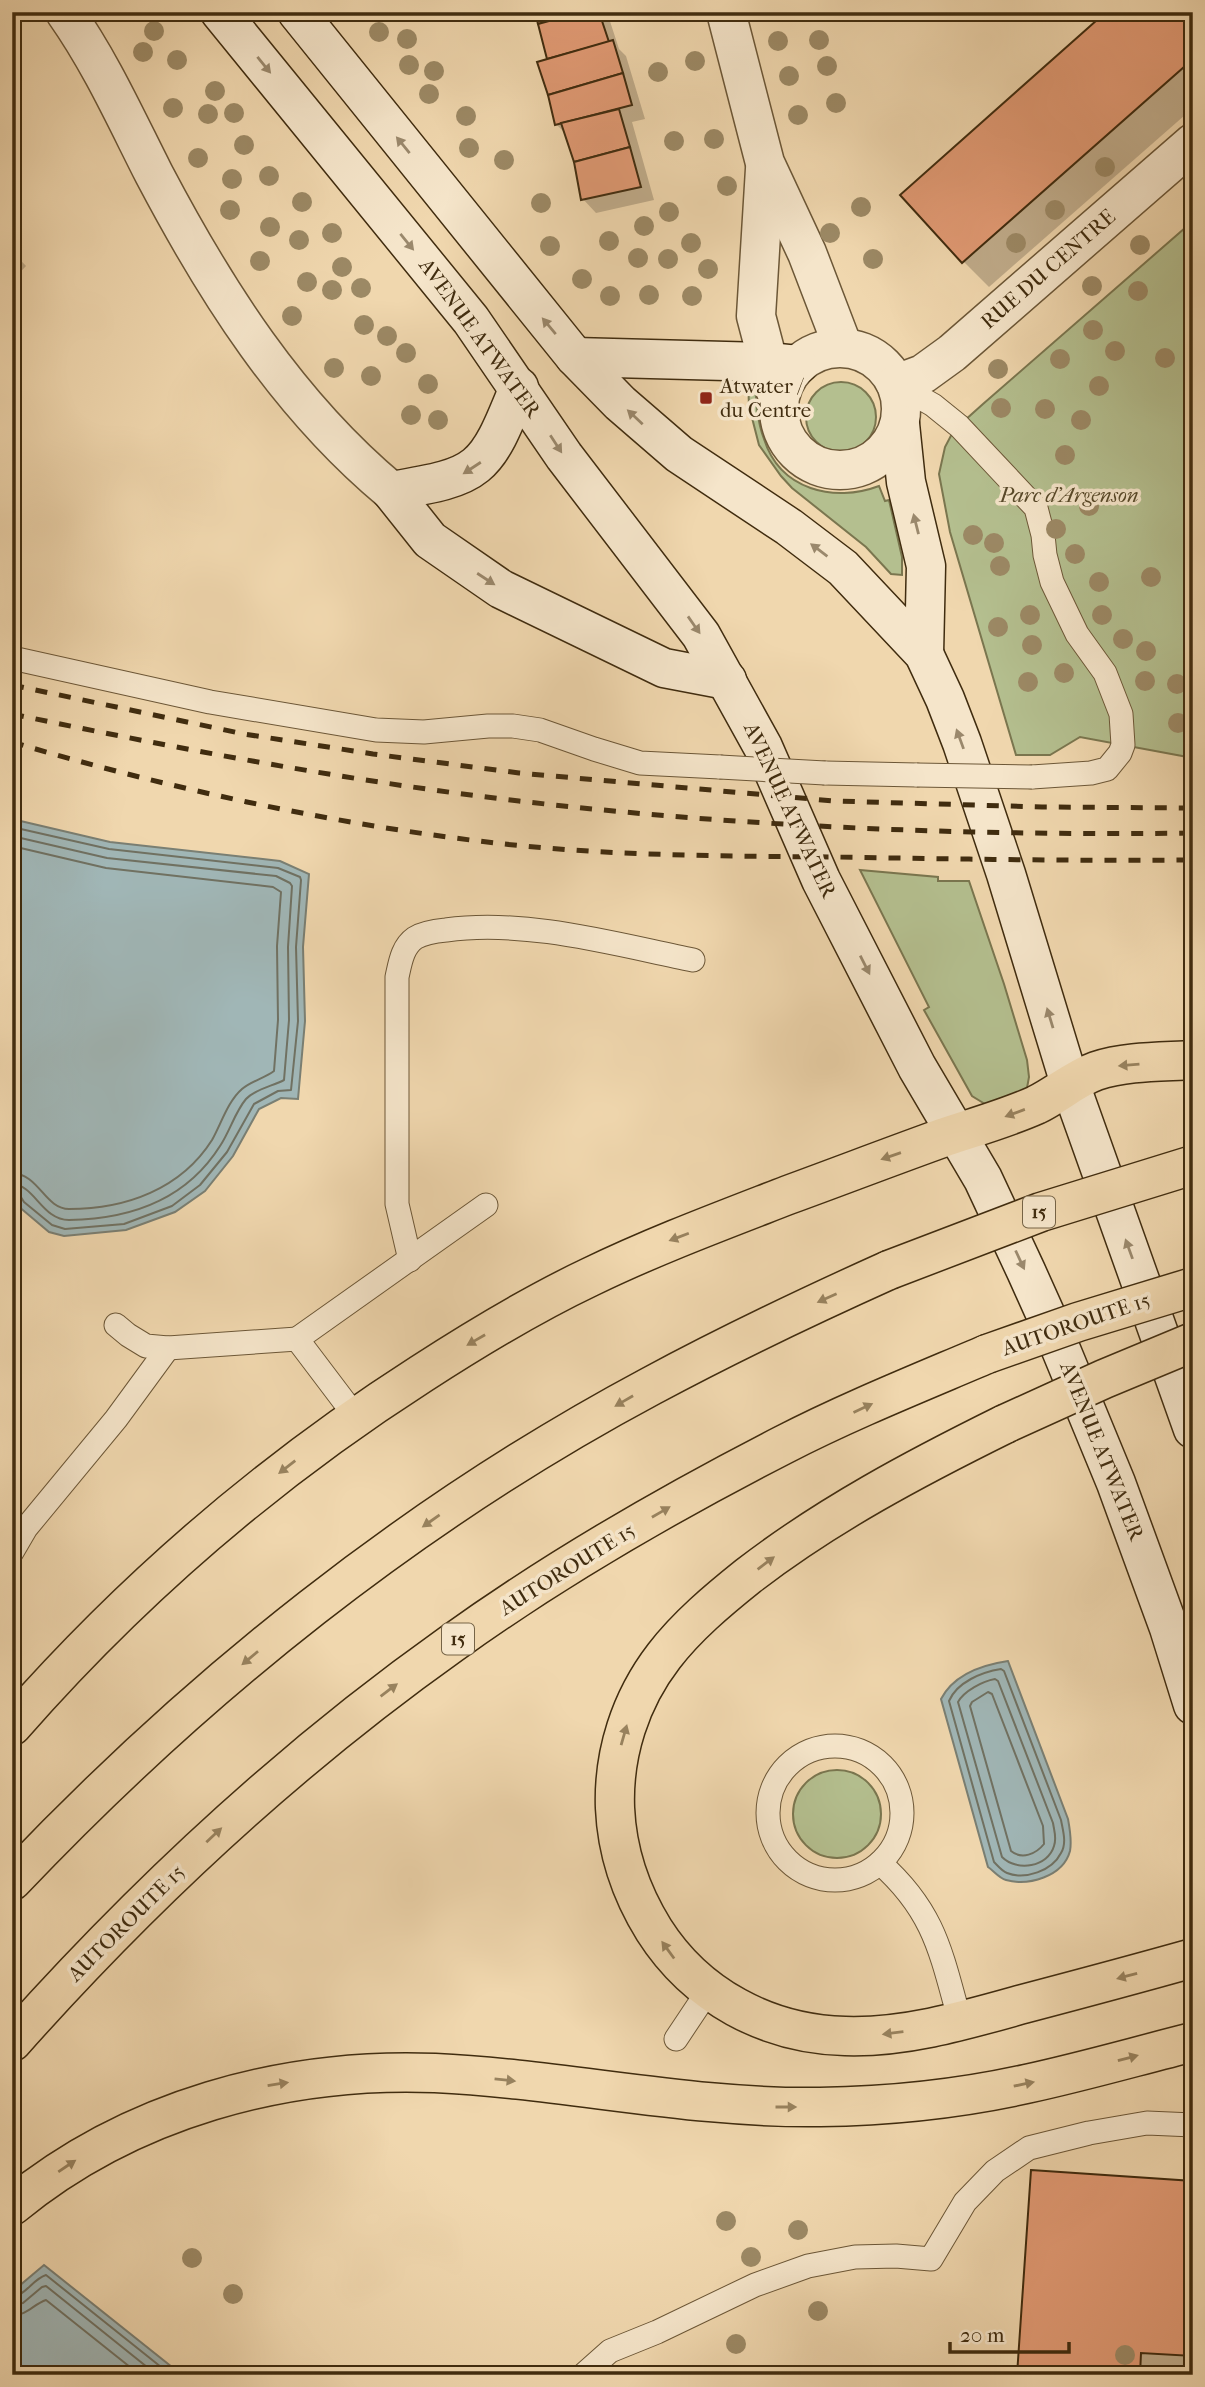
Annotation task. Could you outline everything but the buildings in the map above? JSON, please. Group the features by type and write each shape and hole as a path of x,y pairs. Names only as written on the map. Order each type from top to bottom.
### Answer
{"highway":[{"path":"12,1726 83,1648 170,1563 254,1492 321,1441 460,1349 598,1274 664,1243 879,1160 1038,1104 1082,1076 1114,1067 1193,1060"},
{"name":"15","path":"12,1881 94,1796 184,1713 334,1592 439,1516 545,1447 650,1386 786,1317 890,1270 1041,1212 1193,1165"},
{"name":"AUTOROUTE 15","path":"12,2042 134,1913 233,1818 368,1705 451,1644 593,1551 784,1445 881,1399 988,1354 1079,1322 1193,1287"},
{"path":"1193,1342 1091,1384 947,1453 858,1502 767,1562 697,1620 663,1657 640,1694 623,1737 616,1777 616,1819 622,1860 636,1896 655,1931 670,1954 708,1991 733,2006 772,2023 820,2034 887,2034 960,2021 1193,1958"},
{"path":"12,2206 75,2160 169,2115 265,2086 316,2077 372,2073 436,2074 775,2107 871,2105 951,2097 1015,2086 1193,2042"}],"main road":[{"path":"65,12 108,81 186,233 248,334 317,422 344,451 391,491 430,540 501,589 664,668 727,680"},
{"name":"AVENUE ATWATER","path":"220,12 471,320 564,456 686,614 727,680 762,747 821,880 918,1067 988,1191 1057,1340 1144,1558 1193,1705"},
{"path":"297,12 575,358 678,454 789,527 843,568 923,654 945,699 971,769 1010,886 1070,1084 1193,1429"},
{"path":"726,12 765,163 807,253 843,348"},
{"name":"RUE DU CENTRE","path":"895,384 923,374 951,353 1193,144"},
{"path":"765,163 755,316 789,377 779,405 780,421 785,434 793,447 810,462 831,470 855,468 874,460 886,450 900,424"},
{"path":"713,361 755,316"},
{"path":"575,358 783,364 843,348 872,358 891,375 902,402 900,424 906,482 926,566 923,654"},
{"path":"391,491 454,479 475,469 500,436 519,387"}],"lane":[{"path":"12,658 210,702 376,730 424,732 488,726 540,730 640,763 825,773 1032,777 1091,773 1107,769 1123,745 1121,714 1105,673 1077,634 1052,582 1045,555 1044,535 1035,508 958,426 933,405 895,384"},
{"path":"410,1260 397,1204 397,977 404,952 414,939 433,932 463,928 521,929 597,940 692,960"},
{"path":"116,1325 146,1346 168,1349 297,1339 486,1205"},
{"path":"297,1339 356,1418"},
{"path":"12,1552 26,1528 116,1419 168,1349"},
{"path":"842,1747 866,1754 886,1770 898,1792 902,1817 895,1842 880,1863 870,1871 846,1879 821,1878 797,1869 779,1851 769,1828 769,1803 777,1779 794,1760 817,1749 842,1747"},
{"path":"880,1863 902,1883 931,1927 942,1955 960,2021"},
{"path":"676,2039 708,1991"},
{"path":"583,2375 610,2351 657,2332 755,2285 808,2266 855,2257 930,2259 965,2202 995,2171 1030,2148 1089,2133 1147,2123 1193,2125"}],"green space":[{"name":"Parc d'Argenson","path":"1193,221 1193,758 1080,737 1050,755 1016,755 950,532 939,474 945,447 954,430"},
{"path":"748,381 755,381 762,432 772,456 782,470 796,481 827,492 862,491 879,486 885,501 889,500 902,557 902,575 891,574 866,547 792,488 781,476 759,445 749,406"},
{"path":"841,382 860,388 870,398 876,417 870,436 860,446 841,452 822,446 812,436 806,417 812,398 822,388"},
{"path":"860,870 938,877 938,881 969,881 1027,1060 1029,1077 1023,1093 985,1104 972,1096 924,1010 929,1007"},
{"path":"837,1770 854,1773 868,1783 878,1797 881,1814 878,1831 868,1845 854,1855 837,1858 820,1855 806,1845 796,1831 793,1814 796,1797 806,1783 820,1773"}],"water":[{"path":"12,819 110,842 280,861 309,874 303,947 305,1021 298,1099 281,1098 259,1109 233,1156 205,1191 175,1212 126,1230 64,1236 49,1232 18,1206 12,1193"},
{"path":"1008,1661 1068,1819 1071,1843 1066,1860 1060,1867 1044,1878 1024,1882 1003,1879 988,1867 941,1699 953,1683 969,1672"},
{"path":"44,2265 182,2375 12,2375 12,2292"}],"railway":[{"path":"12,685 244,734 519,773 834,801 1193,808"},
{"path":"12,714 328,774 455,793 603,810 855,828 1024,833 1193,833"},
{"path":"12,742 132,775 256,804 381,827 504,844 586,851 710,856 1193,860"}],"place":[{"name":"Atwater / du Centre","path":"706,398"}]}
